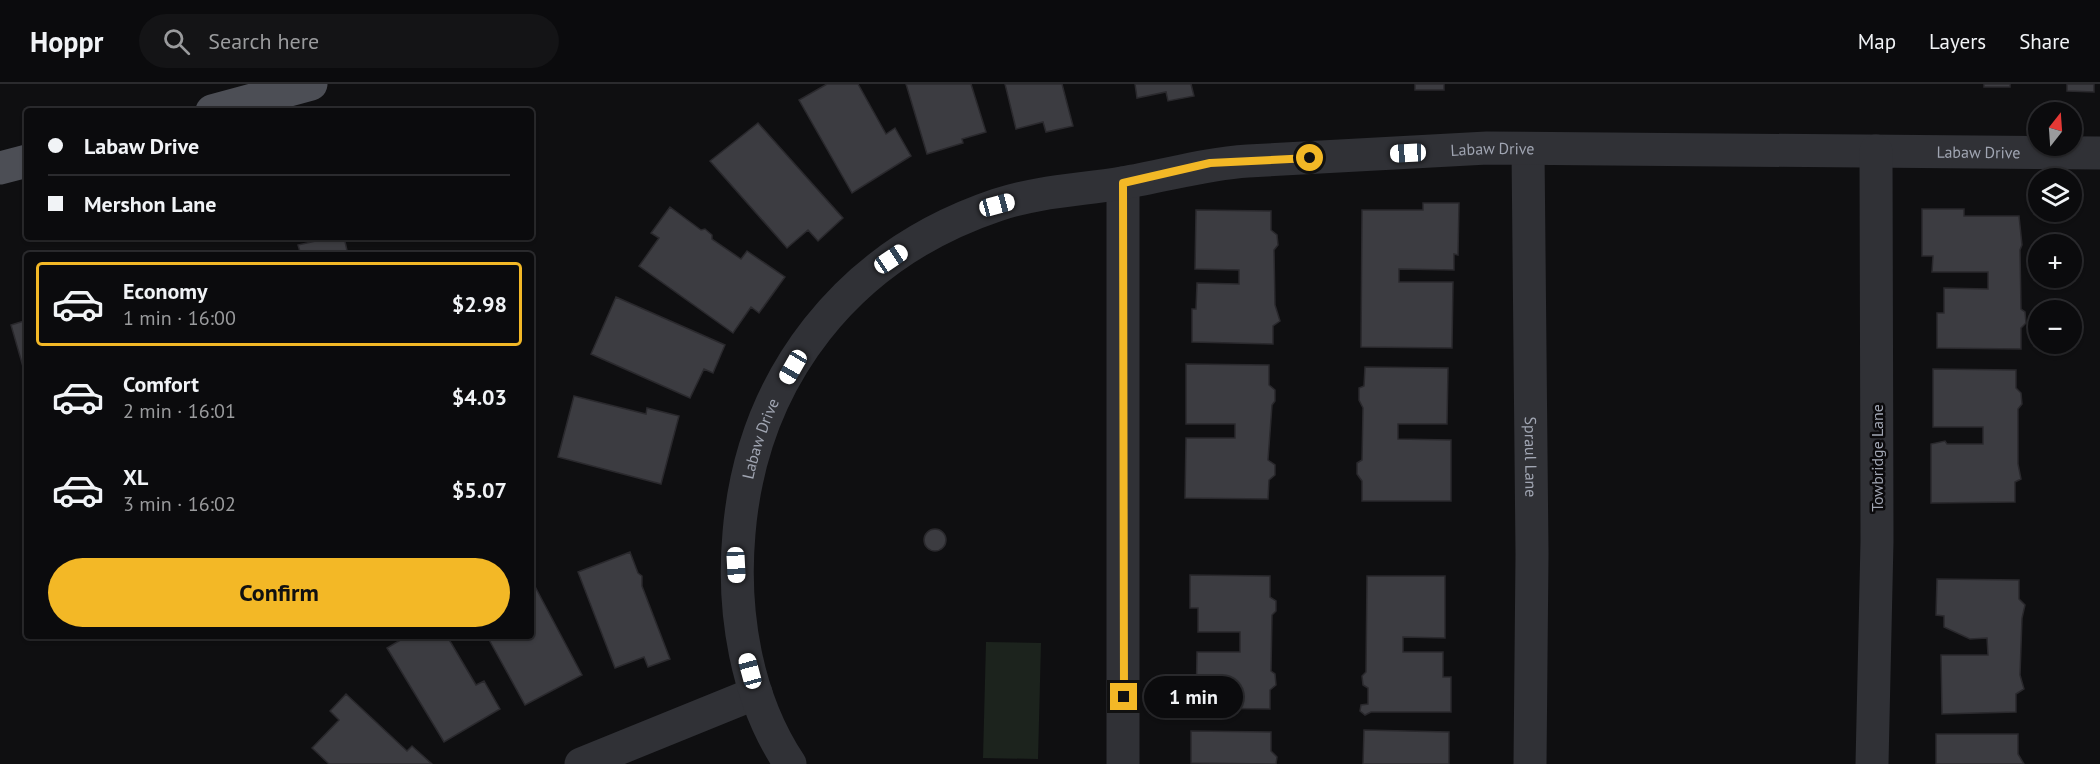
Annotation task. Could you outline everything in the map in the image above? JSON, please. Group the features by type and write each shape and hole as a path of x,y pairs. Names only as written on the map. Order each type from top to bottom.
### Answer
{"main road":[{"path":"223,108 311,84"},
{"path":"0,168 24,162"}],"street":[{"name":"Labaw Drive","path":"790,764 756,693 744,650 738,602 736,565 740,522 753,454 769,409 813,334 851,289 908,247 951,224 997,205 1051,191 1123,183 1210,163 1476,149 2100,153"},
{"name":"Spraul Lane","path":"1528,149 1532,542 1530,764"},
{"name":"Towbridge Lane","path":"1872,764 1877,541 1876,151"},
{"path":"1123,183 1123,764"},
{"path":"581,764 756,693"}],"shaded area":[{"path":"986,642 1041,643 1038,759 983,758"}],"building":[{"path":"827,84 858,84 886,134 895,128 911,156 852,193 799,100"},
{"path":"906,84 971,84 986,132 962,139 963,143 927,154"},
{"path":"1005,84 1062,84 1073,126 1046,132 1043,122 1016,129"},
{"path":"1135,84 1191,84 1194,96 1168,101 1166,92 1137,98"},
{"path":"1415,84 1444,84 1444,90 1415,90"},
{"path":"1984,84 2010,84 2010,87 1984,87"},
{"path":"2067,84 2094,84 2094,92 2067,91"},
{"path":"758,123 843,218 818,241 808,230 787,248 710,161"},
{"path":"1423,203 1459,203 1458,255 1454,254 1454,270 1399,269 1399,282 1453,282 1452,348 1361,347 1362,210 1423,210"},
{"path":"670,207 701,230 705,229 712,235 712,239 741,259 747,251 785,277 759,313 751,307 733,333 639,266 659,238 651,233"},
{"path":"1922,209 1964,209 1964,216 2019,216 2022,245 2020,250 2021,309 2025,312 2026,323 2021,328 2021,349 1937,348 1937,313 1944,313 1944,288 1988,289 1988,272 1932,272 1933,256 1922,256"},
{"path":"1196,210 1271,211 1271,230 1277,235 1278,245 1274,250 1275,305 1280,321 1273,326 1273,344 1192,342 1192,309 1196,309 1197,283 1239,284 1239,270 1195,269"},
{"path":"320,240 345,240 347,252 300,252 298,245"},
{"path":"616,297 725,345 713,373 704,369 690,398 591,354"},
{"path":"24,321 24,370 11,325"},
{"path":"1186,364 1269,365 1269,385 1275,390 1275,401 1272,405 1268,460 1275,465 1275,475 1269,480 1268,499 1185,498 1186,438 1235,438 1235,424 1186,424"},
{"path":"1365,367 1448,368 1447,424 1398,424 1398,439 1451,440 1451,501 1362,501 1362,481 1357,474 1357,463 1362,460 1363,408 1359,400 1359,388 1364,386"},
{"path":"1933,369 2016,370 2016,388 2021,393 2022,404 2018,409 2018,464 2021,479 2015,482 2015,502 1931,503 1931,444 1945,441 1947,444 1983,444 1983,427 1933,427"},
{"path":"574,396 646,414 647,408 679,416 661,484 558,457"},
{"path":"935,529 943,532 946,540 943,548 935,551 927,548 924,540 927,532"},
{"path":"630,552 638,573 642,576 642,586 670,659 648,667 644,657 615,668 578,572"},
{"path":"1190,575 1270,576 1270,597 1276,601 1276,611 1272,615 1271,671 1275,674 1276,685 1270,690 1270,709 1196,708 1197,652 1240,652 1240,632 1198,632 1198,608 1190,608"},
{"path":"1367,576 1445,576 1445,638 1403,637 1403,652 1443,652 1443,677 1451,677 1451,712 1371,712 1365,715 1360,711 1361,705 1368,704 1368,688 1363,685 1362,676 1366,672"},
{"path":"1937,579 2019,580 2019,599 2025,605 2022,618 2020,675 2024,689 2016,694 2016,712 1942,714 1941,655 1988,655 1987,638 1970,639 1944,627 1944,616 1936,615"},
{"path":"534,585 582,675 525,705 489,639 534,639"},
{"path":"402,639 449,639 476,685 484,681 500,709 444,742 387,648"},
{"path":"346,694 407,751 412,746 432,764 329,764 312,748 339,720 330,711"},
{"path":"1364,730 1449,732 1449,764 1363,764"},
{"path":"1191,731 1271,732 1271,751 1277,757 1276,764 1191,763"},
{"path":"1936,734 2018,734 2018,754 2024,764 1936,764"}],"route":[{"path":"1124,697 1123,183 1210,163 1310,158"}]}
